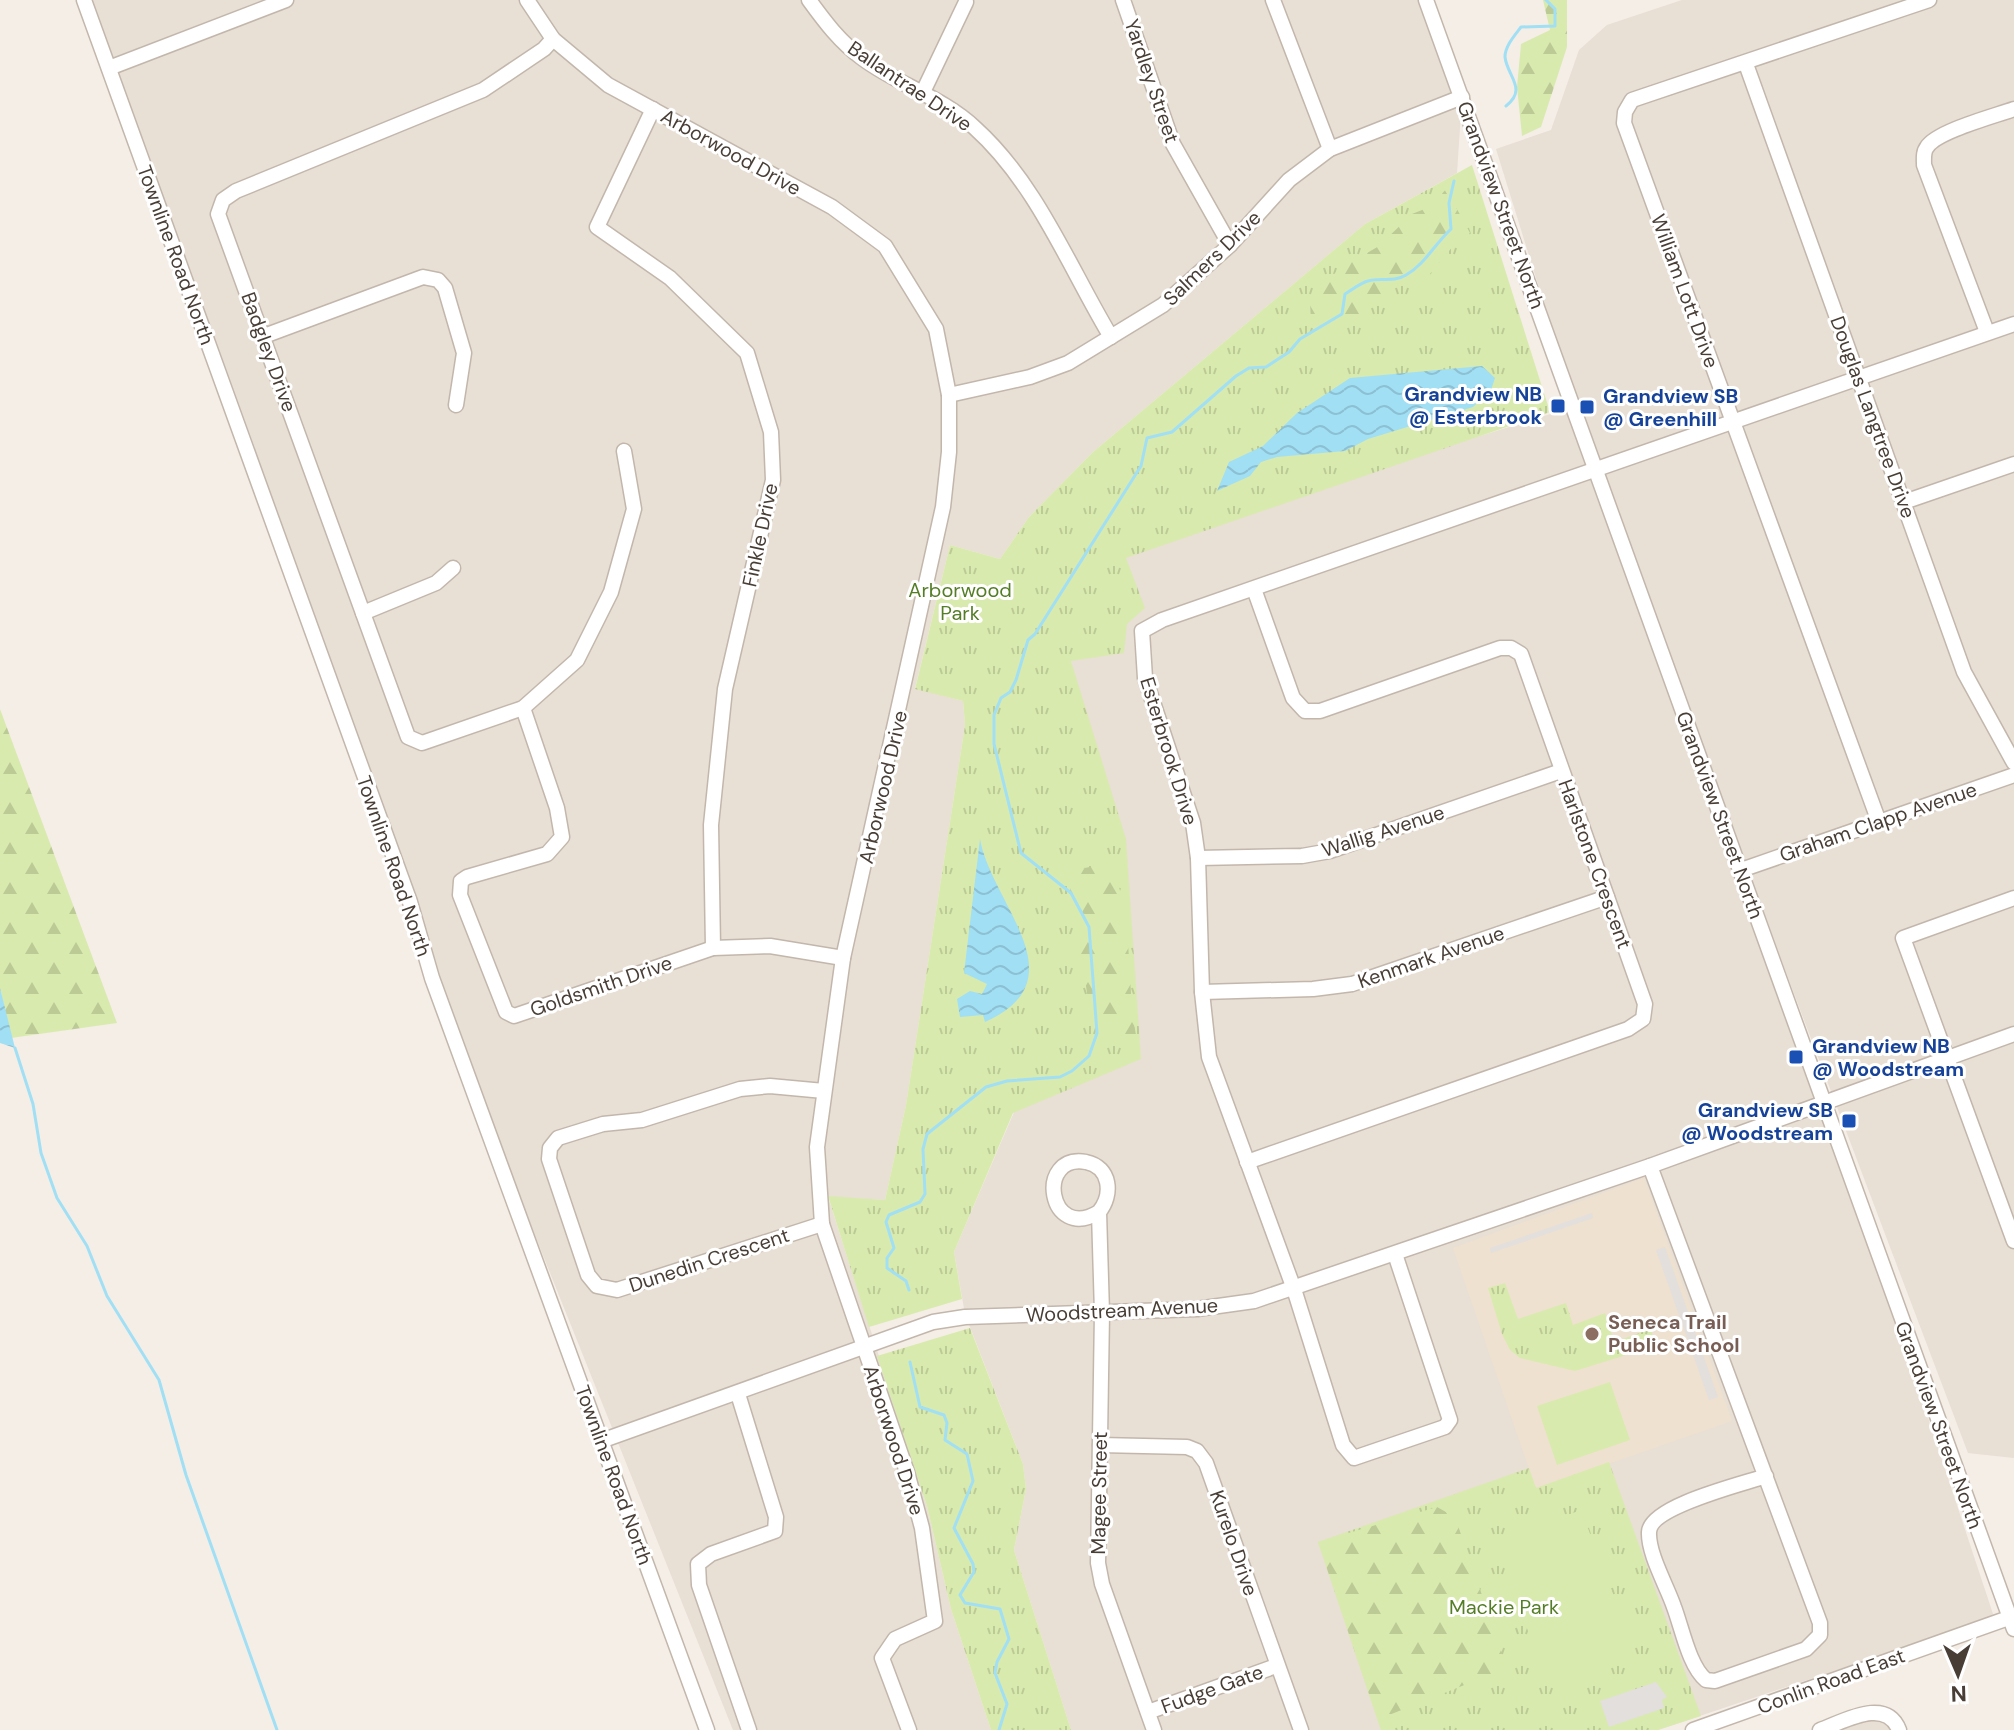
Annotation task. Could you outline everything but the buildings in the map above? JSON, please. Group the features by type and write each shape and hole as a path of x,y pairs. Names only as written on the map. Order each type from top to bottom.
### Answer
{"street":[{"name":"Townline Road North","path":"84,0 410,902 432,978 707,1730"},
{"path":"109,68 286,0"},
{"name":"Arborwood Drive","path":"527,0 553,39 608,85 832,207 885,246 936,329 949,395 949,452 943,507 843,958 817,1147 822,1224 907,1472 922,1528 935,1621 895,1639 882,1658 909,1730"},
{"name":"Ballantrae Drive","path":"809,0 832,32 862,58 923,92 976,129 1004,160 1056,237 1111,337"},
{"name":"Yardley Street","path":"1123,0 1173,144 1230,245"},
{"path":"1273,0 1330,149"},
{"name":"Grandview Street North","path":"1426,0 2013,1621"},
{"name":"William Lott Drive","path":"1879,822 1624,123 1625,112 1632,100 1929,0"},
{"path":"923,92 966,2"},
{"name":"Badgley Drive","path":"523,708 422,743 408,737 218,214 223,200 236,191 483,90 544,49 553,39"},
{"name":"Douglas Langtree Drive","path":"1746,64 1964,672 2014,763"},
{"name":"Salmers Drive","path":"949,395 1030,377 1068,363 1163,305 1230,245 1289,180 1330,149 1462,97"},
{"name":"Finkle Drive","path":"653,109 597,227 670,278 747,353 771,432 773,480 725,689 711,825 713,948"},
{"path":"1987,332 1924,165 1924,155 1928,144 1941,136 2014,109"},
{"path":"264,336 423,277 438,280 445,288 464,353 456,405"},
{"name":"Esterbrook Drive","path":"1395,1254 1449,1407 1450,1420 1445,1427 1354,1458 1347,1453 1294,1289 1209,1057 1202,992 1198,858 1183,788 1145,678 1142,631 1162,620 2014,324"},
{"path":"523,708 577,660 607,602 634,509 624,451"},
{"path":"1904,502 2014,464"},
{"path":"363,613 436,583 453,568"},
{"name":"Harlstone Crescent","path":"1247,1162 1637,1025 1643,1019 1645,1004 1517,650 1500,648 1320,711 1305,711 1293,698 1254,589"},
{"name":"Goldsmith Drive","path":"523,708 557,808 562,837 547,854 467,877 461,881 460,895 506,1012 514,1016 713,948 770,946 843,958"},
{"name":"Wallig Avenue","path":"1198,858 1302,856 1330,851 1561,771"},
{"name":"Graham Clapp Avenue","path":"1741,870 2014,775"},
{"name":"Kenmark Avenue","path":"1202,992 1313,989 1352,984 1607,897"},
{"path":"2014,898 1903,938 2014,1241"},
{"path":"1823,1103 2014,1034"},
{"name":"Dunedin Crescent","path":"822,1224 617,1290 604,1289 588,1275 549,1159 550,1148 558,1138 603,1124 642,1120 740,1089 770,1086 824,1091"},
{"name":"Woodstream Avenue","path":"601,1441 933,1322 965,1317 1197,1309 1254,1301 1650,1166 1823,1103"},
{"path":"1076,1162 1085,1162 1101,1171 1106,1178 1108,1196 1099,1212 1084,1218 1064,1213 1053,1197 1052,1188 1060,1171 1076,1162"},
{"path":"1650,1166 1766,1476 1820,1623 1820,1635 1806,1649 1715,1681 1706,1680 1693,1658 1648,1536 1650,1526 1663,1511 1766,1476"},
{"name":"Magee Street","path":"1099,1212 1102,1313 1098,1563 1102,1584 1154,1730"},
{"path":"738,1394 776,1517 775,1531 711,1554 698,1564 699,1585 749,1730"},
{"name":"Kurelo Drive","path":"1100,1445 1187,1447 1197,1451 1206,1463 1301,1730"},
{"name":"Conlin Road East","path":"1693,1730 2013,1621"},
{"name":"Fudge Gate","path":"1148,1712 1276,1666"},
{"path":"1820,1730 1872,1711 1886,1715 1899,1730"}],"shaded area":[{"path":"79,0 1429,0 1462,97 1457,173 1365,224 1093,452 1029,517 1000,559 950,545 915,688 963,701 965,725 906,1105 885,1200 828,1197 927,1506 951,1609 991,1730 733,1730 432,978"},
{"path":"1682,0 2014,0 2014,1458 1968,1453 1603,489 1824,1104 1994,1617 1658,1730 1071,1730 1014,1550 1026,1489 1023,1464 965,1314 954,1252 1015,1110 1141,1058 1071,661 1133,544 1573,407 1595,468 1496,149 1551,130 1579,50 1607,25"},
{"name":"Seneca Trail Public School","path":"1644,1178 1732,1421 1536,1489 1453,1248"},
{"path":"1592,1213 1593,1218 1491,1253 1490,1248"},
{"path":"1665,1247 1718,1397 1709,1400 1656,1250"},
{"path":"1656,1682 1667,1697 1662,1700 1664,1708 1609,1727 1600,1701"},
{"path":"1872,1711 1899,1730 1820,1730"}],"green space":[{"path":"1543,0 1567,0 1567,47 1541,127 1522,136 1517,87 1521,44 1550,30"},
{"name":"Arborwood Park","path":"1472,165 1550,412 1126,558 1145,608 1127,624 1124,653 1071,661 1126,839 1141,1059 1013,1113 954,1252 962,1299 869,1327 828,1196 885,1200 906,1105 965,725 963,701 915,689 950,545 1000,559 1029,517 1093,452 1365,224"},
{"path":"1446,189 1470,233 1454,245 1425,280 1403,282 1357,318 1311,324 1310,300 1338,270 1379,246 1412,214 1432,206"},
{"path":"0,709 117,1023 11,1038 0,988"},
{"path":"1106,864 1116,879 1122,898 1139,1047 1097,1027 1090,1012 1070,883 1074,870"},
{"path":"1505,1283 1518,1319 1566,1303 1573,1325 1605,1313 1614,1342 1651,1329 1655,1346 1575,1371 1520,1358 1510,1350 1502,1334 1488,1288"},
{"path":"970,1328 1023,1464 1026,1489 1014,1550 1071,1730 991,1730 951,1609 927,1506 877,1356"},
{"path":"1610,1382 1630,1440 1557,1465 1537,1406"},
{"name":"Mackie Park","path":"1609,1462 1701,1716 1658,1730 1381,1730 1318,1542 1529,1468 1536,1488"},
{"path":"1437,1507 1455,1517 1502,1653 1497,1672 1389,1715 1395,1730 1381,1730 1318,1542"},
{"path":"1581,1510 1635,1652 1548,1685 1495,1542"}],"water":[{"path":"1482,366 1495,378 1491,390 1473,407 1368,439 1345,451 1277,457 1261,462 1250,476 1217,491 1229,462 1263,446 1297,413 1350,378"},
{"path":"980,839 988,864 1023,939 1029,963 1026,985 1013,1004 985,1022 983,1015 960,1017 957,999 970,991 982,994 987,984 964,973"},
{"path":"0,988 15,1048 0,1043"}],"waterway":[{"path":"1506,106 1516,88 1505,57 1507,49 1521,27 1555,26 1555,9 1546,0"},
{"path":"909,1290 906,1281 887,1268 887,1258 894,1248 886,1222 889,1215 920,1202 925,1194 923,1149 927,1134 986,1087 1007,1081 1060,1077 1072,1071 1089,1056 1097,1033 1089,927 1071,893 1021,853 994,744 994,715 1001,698 1010,692 1016,680 1028,640 1035,634 1141,466 1147,438 1172,432 1236,376 1249,368 1266,367 1289,352 1300,339 1342,314 1345,294 1356,287 1373,280 1401,277 1413,271 1451,229 1449,203 1454,181"},
{"path":"15,1048 33,1104 41,1153 57,1198 87,1246 107,1296 159,1380 186,1475 277,1730"},
{"path":"910,1362 920,1407 944,1415 947,1423 945,1440 967,1454 973,1481 954,1528 973,1564 974,1572 960,1595 965,1603 1000,1609 1009,1639 995,1673 1007,1704 999,1730"}],"place":[{"name":"Grandview NB @ Esterbrook","path":"1558,406"},
{"name":"Grandview SB @ Greenhill","path":"1587,407"},
{"name":"Grandview NB @ Woodstream","path":"1796,1057"},
{"name":"Grandview SB @ Woodstream","path":"1849,1121"},
{"name":"Seneca Trail Public School","path":"1592,1334"}]}
